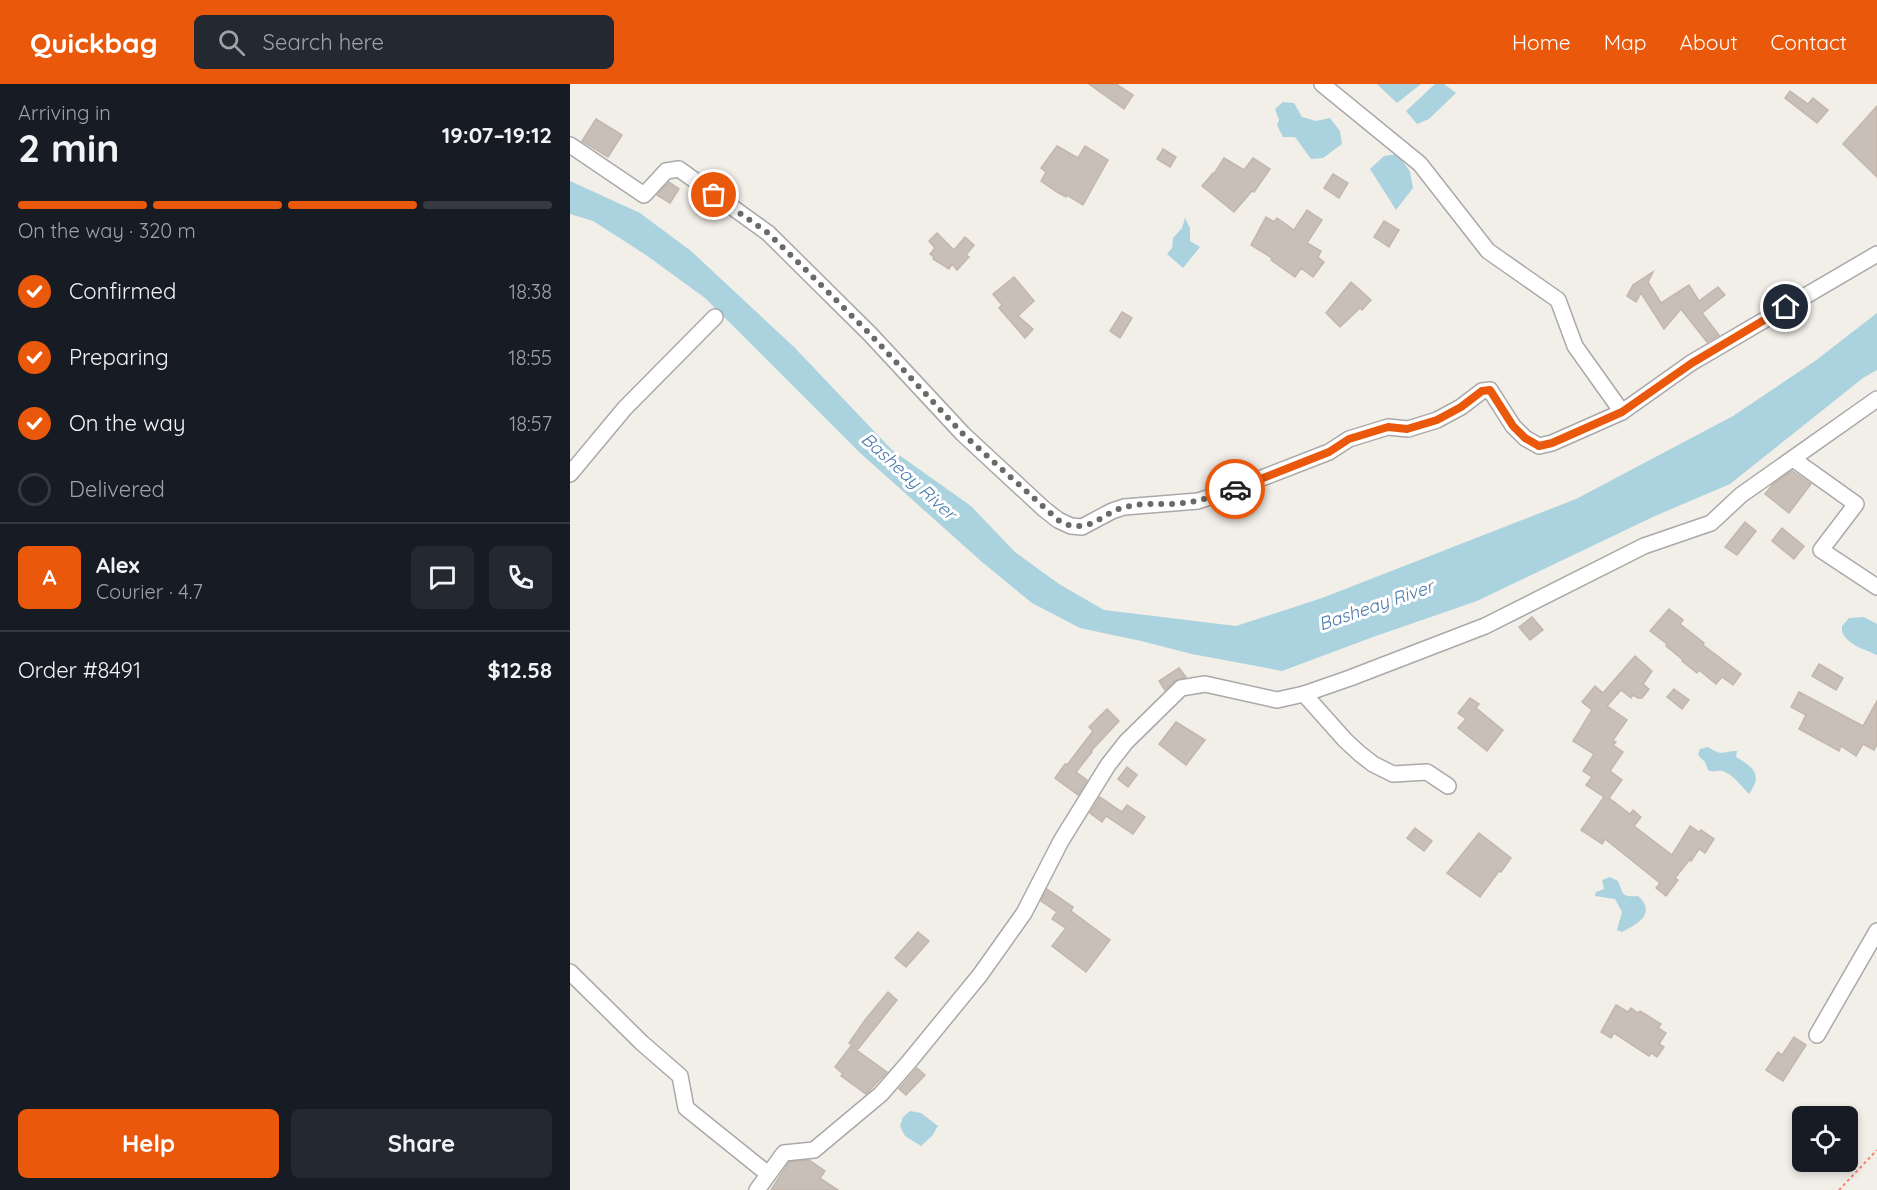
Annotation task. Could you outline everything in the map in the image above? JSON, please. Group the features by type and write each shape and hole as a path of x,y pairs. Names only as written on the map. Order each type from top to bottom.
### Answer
{"street":[{"path":"1322,84 1420,164 1488,251 1558,300 1575,346 1622,412"},
{"path":"570,145 644,195 666,171 679,169 768,233 870,334 963,434 1058,520 1071,526 1082,527 1124,507 1198,501 1220,494 1329,452 1349,439 1388,427 1407,429 1437,420 1461,407 1482,391 1490,390 1513,426 1525,438 1539,446 1552,443 1622,412 1700,357 1877,254"},
{"path":"570,474 625,408 715,317"},
{"path":"757,1190 784,1153 814,1150 881,1094 908,1063 980,975 1024,912 1061,841 1108,765 1126,742 1181,688 1205,684 1277,700 1304,694 1350,678 1485,626 1644,546 1711,523 1741,495 1877,399"},
{"path":"1793,459 1856,504 1821,550 1877,587"},
{"path":"1304,694 1345,740 1373,764 1393,774 1427,772 1448,786"},
{"path":"1816,1035 1877,931"},
{"path":"570,972 642,1043 680,1076 686,1108 768,1174"}],"path":[{"path":"1839,1190 1877,1150"}],"water":[{"path":"1377,84 1421,84 1397,103"},
{"path":"1435,84 1444,84 1456,93 1429,119 1417,124 1406,111"},
{"path":"1283,102 1294,103 1302,117 1316,121 1330,118 1340,131 1342,144 1323,158 1311,159 1295,137 1283,137 1277,125 1279,120 1275,109"},
{"path":"1398,154 1410,172 1413,188 1396,210 1370,169 1384,156"},
{"name":"Basheay River","path":"570,181 640,213 691,251 794,347 892,450 971,506 1015,552 1059,584 1104,610 1236,626 1322,598 1576,499 1733,416 1815,361 1877,313 1877,370 1863,378 1730,484 1655,516 1477,601 1282,671 1192,654 1080,628 1032,603 982,562 859,452 705,298 646,255 593,221 570,214"},
{"path":"1185,218 1190,228 1190,241 1200,247 1183,268 1167,254"},
{"path":"1864,617 1877,624 1877,655 1853,644 1842,632 1842,626 1849,618"},
{"path":"1708,747 1720,753 1737,751 1736,757 1752,768 1756,776 1749,794 1726,772 1708,770 1705,762 1698,755 1700,749"},
{"path":"1610,877 1618,881 1624,894 1638,896 1646,908 1646,913 1639,922 1622,932 1617,930 1622,912 1615,899 1595,896 1596,892 1604,889 1602,880"},
{"path":"910,1111 921,1113 938,1126 932,1136 921,1146 905,1136 900,1126 903,1117"}],"building":[{"path":"1089,84 1116,84 1133,95 1124,109"},
{"path":"1790,91 1808,104 1813,98 1828,110 1817,123 1785,98"},
{"path":"1877,106 1877,177 1843,144"},
{"path":"596,119 622,135 608,157 582,141"},
{"path":"1057,146 1078,158 1085,146 1108,160 1083,205 1041,181 1046,172 1041,168"},
{"path":"1163,149 1176,157 1170,167 1157,159"},
{"path":"1224,158 1244,170 1253,158 1270,169 1254,192 1252,191 1234,212 1202,186 1214,174"},
{"path":"1333,174 1348,183 1339,198 1324,188"},
{"path":"669,182 679,189 670,203 657,195"},
{"path":"1307,210 1322,220 1307,243 1321,251 1318,257 1324,262 1313,277 1301,268 1295,277 1271,260 1272,258 1251,245 1266,217 1274,222 1277,218 1294,230"},
{"path":"1384,221 1399,230 1389,247 1374,237"},
{"path":"937,233 954,250 965,237 974,245 966,255 969,257 957,270 952,264 949,269 933,259 934,257 930,254 935,248 929,241"},
{"path":"1653,272 1648,282 1661,303 1689,285 1699,301 1718,287 1725,295 1702,313 1719,335 1707,342 1681,309 1664,329 1641,293 1636,302 1627,296 1633,285"},
{"path":"1014,277 1034,301 1018,316 1033,329 1025,338 999,308 1002,305 993,294"},
{"path":"1351,282 1371,300 1340,327 1326,313"},
{"path":"1122,312 1132,318 1120,338 1110,331"},
{"path":"1792,471 1811,484 1789,513 1765,494 1773,484"},
{"path":"1745,522 1756,531 1737,555 1725,547"},
{"path":"1782,528 1804,546 1794,559 1772,541"},
{"path":"1669,609 1683,620 1680,624 1704,643 1703,645 1741,674 1733,685 1722,677 1716,684 1699,670 1697,673 1650,631"},
{"path":"1532,617 1543,630 1530,640 1519,627"},
{"path":"1635,656 1652,671 1643,684 1649,689 1642,698 1633,695 1631,698 1621,690 1607,706 1627,720 1613,740 1616,742 1613,745 1623,752 1610,771 1622,780 1609,798 1630,814 1633,810 1641,817 1634,826 1672,855 1690,826 1714,839 1705,853 1699,849 1691,861 1690,859 1675,878 1678,880 1666,896 1656,888 1660,883 1605,839 1602,844 1581,830 1604,797 1586,785 1592,777 1583,771 1594,754 1573,741 1592,710 1582,702 1595,686 1603,693"},
{"path":"1819,664 1843,678 1836,690 1812,676"},
{"path":"1179,668 1186,677 1175,681 1165,690 1159,681"},
{"path":"1674,689 1689,700 1682,709 1667,697"},
{"path":"1799,692 1863,726 1877,701 1877,744 1874,750 1863,744 1856,756 1841,746 1839,751 1799,729 1806,715 1791,707"},
{"path":"1470,698 1479,704 1476,708 1503,730 1487,751 1458,728 1466,719 1458,713"},
{"path":"1107,709 1119,721 1091,751 1076,772 1087,780 1078,795 1055,778 1093,731 1089,727"},
{"path":"1176,722 1205,740 1186,765 1159,744"},
{"path":"1127,767 1137,775 1128,787 1118,779"},
{"path":"1100,797 1122,812 1127,805 1145,817 1133,834 1106,816 1102,822 1090,813"},
{"path":"1415,828 1432,841 1424,851 1407,838"},
{"path":"1479,833 1511,858 1480,897 1447,873"},
{"path":"1047,889 1073,907 1071,911 1110,940 1086,972 1052,946 1066,928 1052,919 1057,912 1041,901"},
{"path":"918,932 929,941 906,967 895,958"},
{"path":"888,992 897,1000 858,1049 849,1043"},
{"path":"1616,1005 1628,1012 1631,1008 1638,1013 1640,1011 1661,1024 1658,1028 1666,1033 1659,1044 1664,1047 1657,1057 1651,1053 1649,1056 1614,1033 1611,1038 1601,1032"},
{"path":"1794,1037 1806,1045 1783,1081 1766,1070 1778,1052 1782,1055"},
{"path":"851,1046 887,1072 866,1094 841,1076 843,1074 835,1067"},
{"path":"917,1068 925,1075 906,1095 899,1089"},
{"path":"809,1160 825,1171 820,1178 838,1190 771,1190 789,1162"}],"way so far":[{"path":"714,195 768,233 870,334 963,434 1058,520 1071,526 1082,527 1124,507 1198,501 1235,489"}],"route":[{"path":"1235,489 1329,452 1349,439 1388,427 1407,429 1437,420 1461,407 1482,391 1490,390 1513,426 1525,438 1539,446 1552,443 1622,412 1692,363 1786,307"}]}
